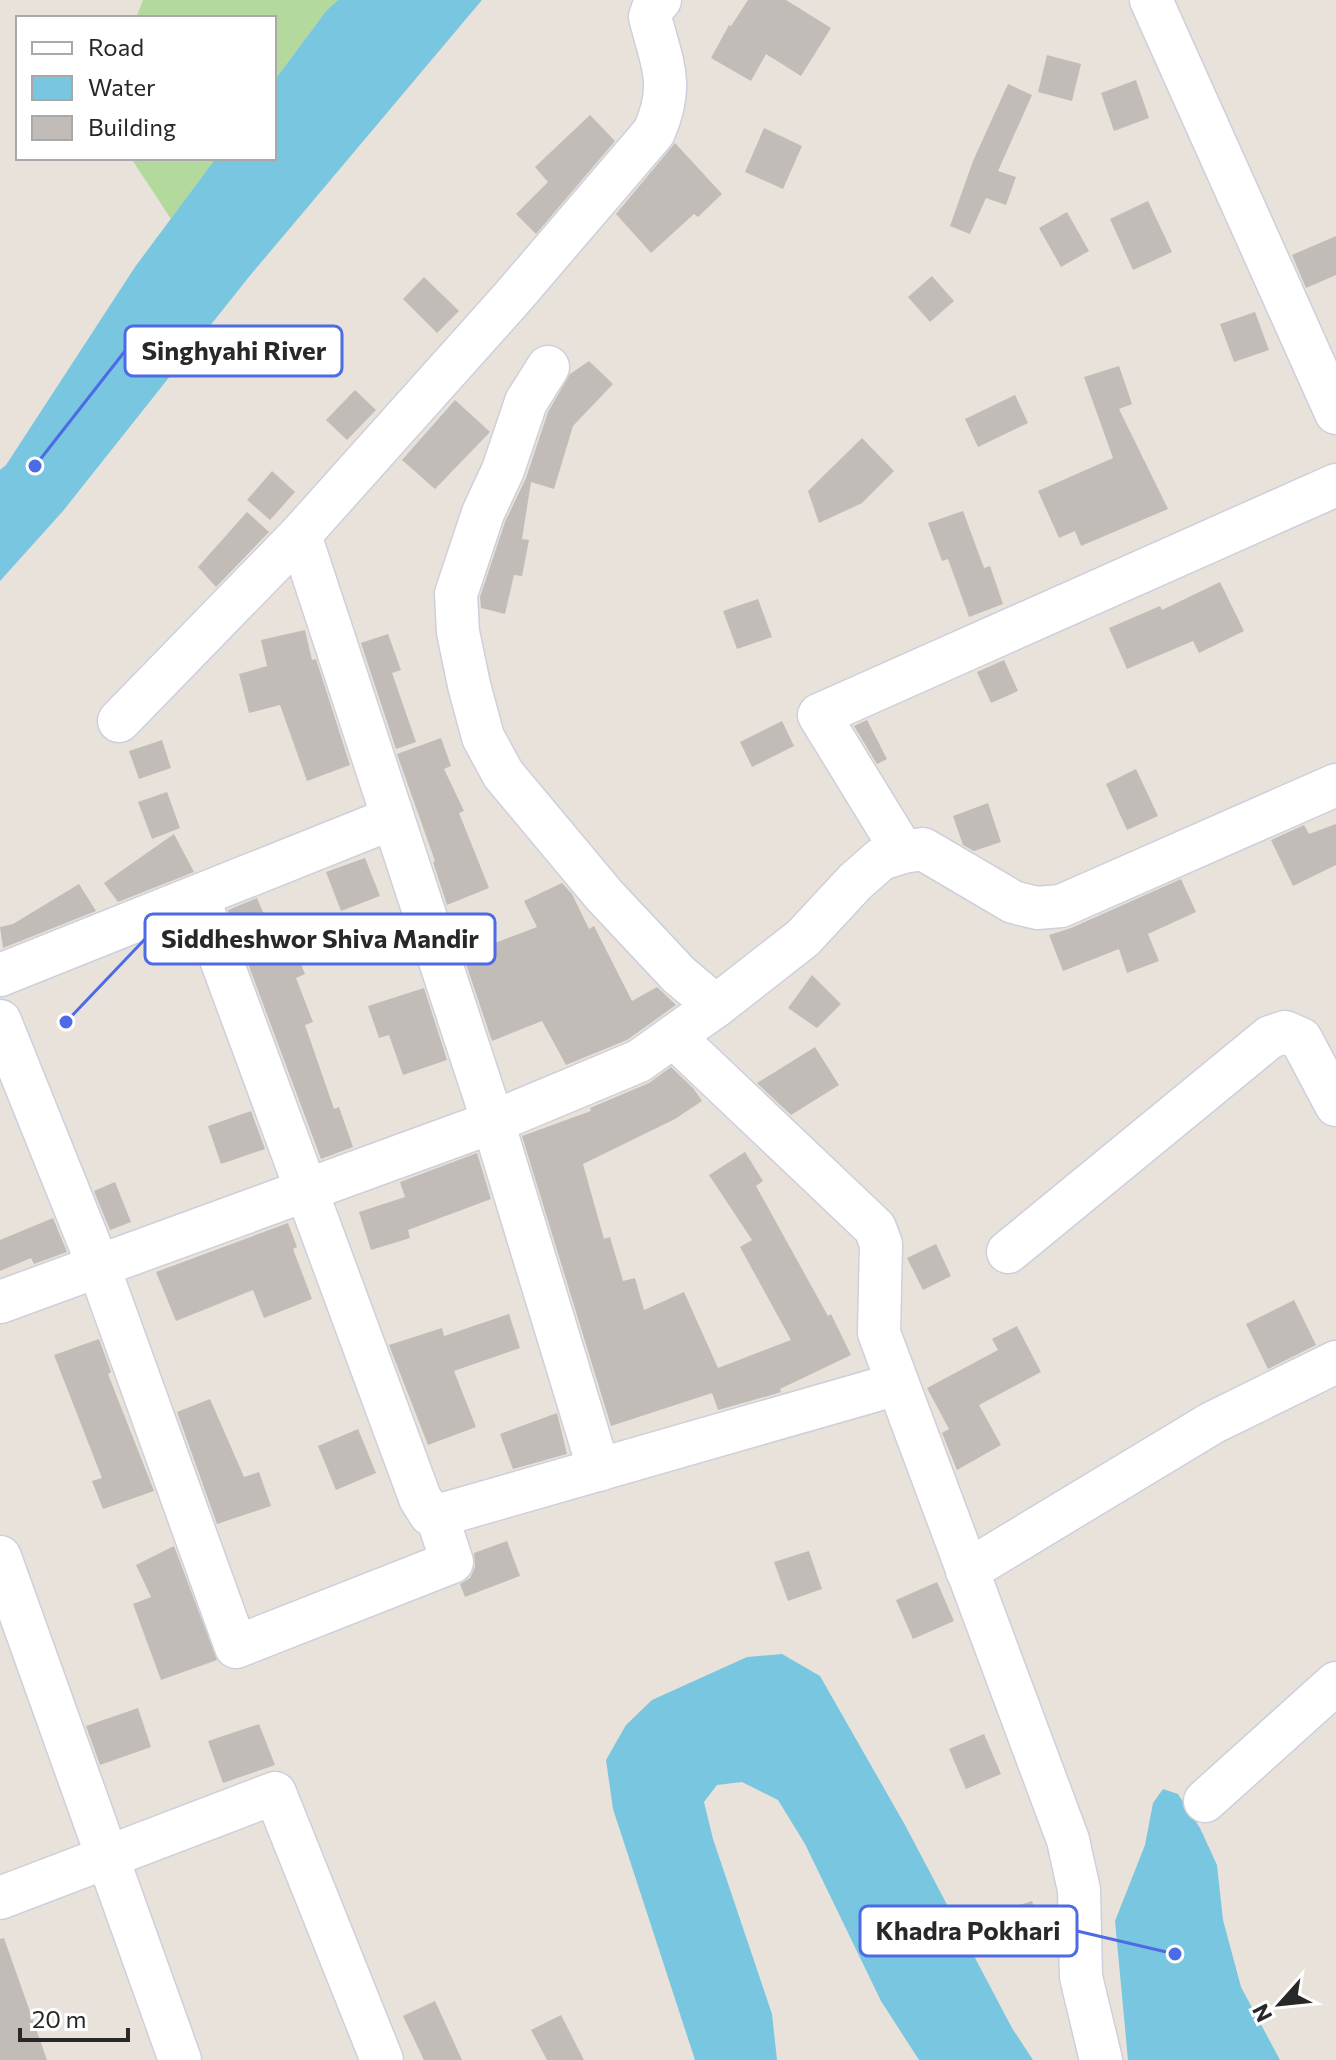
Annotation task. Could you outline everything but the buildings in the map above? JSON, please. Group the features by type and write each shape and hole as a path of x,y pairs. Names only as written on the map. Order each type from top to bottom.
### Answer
{"street":[{"path":"119,721 300,535 512,298 654,132 664,108 667,80 650,17 660,0"},
{"path":"1151,0 1320,334 1336,413"},
{"path":"548,367 526,402 456,594 458,632 469,685 483,737 503,774 604,895 679,975 716,1006"},
{"path":"903,852 819,715 1336,485"},
{"path":"300,535 493,1122 599,1470"},
{"path":"0,1302 493,1122 639,1061 803,938 881,859 923,849 1013,902 1037,908 1061,906 1336,785"},
{"path":"0,975 393,818"},
{"path":"198,897 420,1498 430,1514 437,1516 897,1384"},
{"path":"0,1021 98,1265 236,1647 452,1562 437,1516"},
{"path":"1008,1252 1270,1037 1285,1032 1301,1039 1336,1105"},
{"path":"674,1037 875,1228 881,1244 879,1333 1068,1840 1079,1890 1081,1977 1101,2060"},
{"path":"967,1571 1212,1423 1336,1362"},
{"path":"0,1557 180,2060"},
{"path":"1205,1801 1336,1683"},
{"path":"0,1898 275,1793 382,2060"}],"green space":[{"path":"143,0 338,0 326,11 276,78 276,16 137,16"},
{"path":"132,160 215,160 171,219"}],"water":[{"path":"338,0 482,0 248,278 63,511 0,581 0,470 135,267 215,160 276,160 276,78 326,11"},
{"path":"782,1654 820,1676 905,1825 1012,2028 1033,2060 919,2060 881,2001 805,1844 778,1800 742,1782 717,1785 704,1802 713,1839 772,2014 777,2060 695,2060 613,1809 606,1760 626,1725 652,1700 747,1657"},
{"path":"1163,1789 1178,1794 1200,1828 1217,1865 1223,1920 1241,1987 1280,2060 1128,2060 1115,1921 1145,1845 1153,1803"}],"place":[{"name":"Singhyahi River","path":"35,466"},
{"name":"Siddheshwor Shiva Mandir","path":"66,1022"},
{"name":"Khadra Pokhari","path":"1175,1954"}]}
